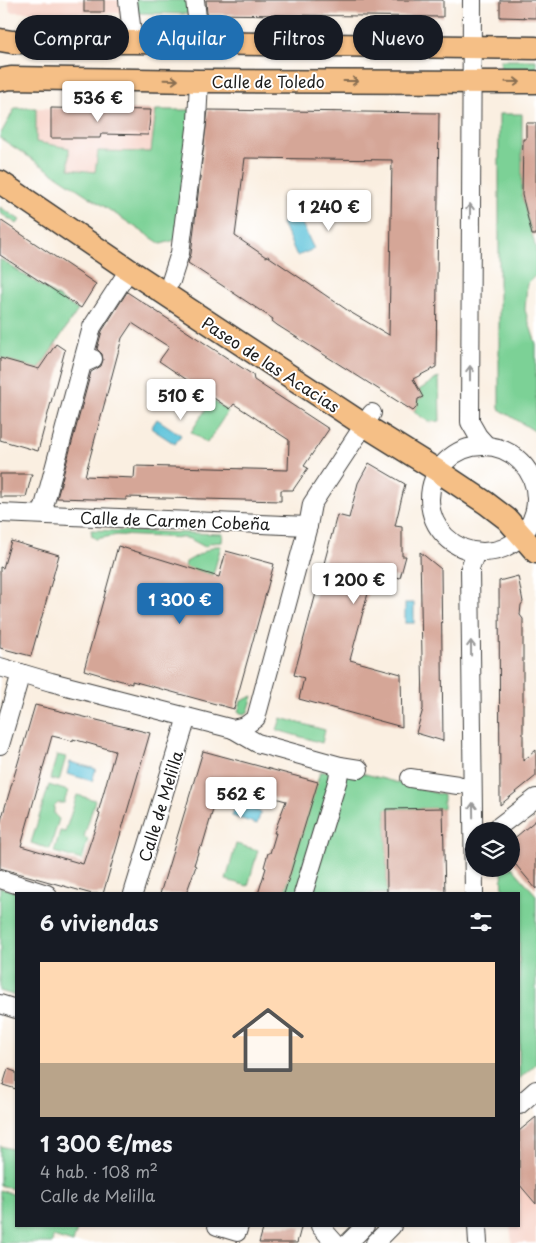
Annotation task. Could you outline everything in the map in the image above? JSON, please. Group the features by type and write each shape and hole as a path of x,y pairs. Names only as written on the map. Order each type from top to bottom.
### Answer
{"main road":[{"path":"0,40 12,42 139,42"},
{"path":"244,44 536,48"},
{"name":"Calle de Toledo","path":"0,80 11,78 200,81 536,82"},
{"name":"Paseo de las Acacias","path":"0,165 171,281 368,419"},
{"name":"Paseo de las Acacias","path":"0,182 129,270 442,465 508,519 533,527"}],"street":[{"path":"128,0 133,42"},
{"path":"195,0 197,15"},
{"path":"472,0 470,422 478,436 487,446"},
{"path":"171,281 180,253 198,121 200,81"},
{"path":"42,514 87,361 92,327 129,270"},
{"path":"233,729 246,726 256,718 308,526 312,504 368,419"},
{"path":"473,446 487,446 500,448 512,454 533,473 535,486 533,527 509,546 493,552 476,552 453,543 438,528 431,510 430,490 442,465 460,451 473,446"},
{"name":"Calle de Carmen Cobeña","path":"0,514 42,514 308,526"},
{"path":"474,822 470,568 476,552"},
{"path":"0,667 233,729 257,742 340,766 359,769"},
{"path":"0,745 21,673"},
{"name":"Calle de Melilla","path":"134,892 187,717"},
{"path":"304,892 338,779 340,766"},
{"path":"410,778 458,785"},
{"path":"505,822 536,798"},
{"path":"474,877 474,892"},
{"path":"0,879 41,892"},
{"path":"0,1004 15,1010"},
{"path":"520,1104 536,1090"},
{"path":"220,1227 237,1232 239,1227"},
{"path":"321,1227 335,1243"},
{"path":"348,1243 364,1227"},
{"path":"375,1243 391,1227"},
{"path":"476,1227 478,1243"}],"shaded area":[{"path":"8,0 122,0 123,13 10,12"},
{"path":"36,108 156,110 151,152 98,151 95,172 69,169 36,142"},
{"path":"536,1117 536,1243 512,1243 510,1227 520,1227 520,1130"}],"green space":[{"path":"132,0 191,0 193,14 134,13"},
{"path":"500,60 536,60 536,71 501,71"},
{"path":"15,108 36,108 36,142 69,148 69,169 95,172 98,151 151,152 156,110 195,110 179,239 161,244 0,138"},
{"path":"499,114 522,114 522,196 536,249 536,275 527,284 525,310 536,344 536,432 499,409"},
{"path":"0,207 20,220 17,224 0,213"},
{"path":"0,259 78,310 39,369 0,358"},
{"path":"439,377 440,421 429,422 414,412 418,404 412,402 423,397 419,390"},
{"path":"212,400 228,411 207,443 191,432"},
{"path":"91,530 223,534 222,542 210,543 205,547 185,538 117,535 96,539 92,536"},
{"path":"214,546 221,546 213,575 185,567 186,562"},
{"path":"253,696 248,712 244,714 238,712 241,701"},
{"path":"281,718 325,730 322,743 277,730"},
{"path":"57,755 66,757 59,781 50,779"},
{"path":"347,769 443,795 443,808 386,809 387,892 285,892 320,772"},
{"path":"49,785 68,791 64,803 58,803 54,807 54,814 59,819 50,849 31,843"},
{"path":"77,795 95,800 84,837 88,839 82,860 54,852 60,831 65,832"},
{"path":"236,844 258,850 248,886 226,880"},
{"path":"520,876 536,895 536,1064 520,1078 520,892 503,892 502,877"},
{"path":"0,887 16,892 15,996 0,991"},
{"path":"0,1146 15,1150 15,1190 0,1185"},
{"path":"0,1190 15,1195 15,1227 78,1227 73,1243 53,1237 52,1243 0,1243"}],"water":[{"path":"298,215 314,249 297,256 282,223"},
{"path":"156,380 175,392 168,404 148,391"},
{"path":"157,419 181,435 175,444 151,428"},
{"path":"405,603 414,603 414,623 405,623"},
{"path":"70,762 96,769 92,781 67,774"},
{"path":"236,804 261,812 257,824 232,816"}],"building":[{"path":"84,0 104,0 104,12 84,12"},
{"path":"206,0 443,0 443,15 207,14"},
{"path":"500,0 536,0 536,18 500,17"},
{"path":"51,108 151,110 148,135 101,134 100,138 51,138"},
{"path":"208,110 439,113 436,367 413,379 423,397 418,399 417,407 413,411 277,325 272,321 273,319 188,263 191,254","holes":["245,158 392,160 389,335 350,312 268,256 266,257 235,236"]},
{"path":"526,123 536,123 536,235 532,235 522,195 523,139 526,139"},
{"path":"0,220 96,284 81,308 0,255"},
{"path":"127,292 253,375 254,380 329,429 304,466 308,468 293,490 281,490 281,501 126,497 126,500 57,498 91,372 101,366 103,360 102,354 97,349 102,331","holes":["132,323 169,347 159,361 230,409 234,404 289,440 288,470 135,466 134,478 85,476 122,338"]},
{"path":"56,344 65,350 38,451 0,440 0,358 39,369"},
{"path":"369,463 405,484 395,526 402,527 402,556 406,556 400,578 374,571 350,660 401,674 402,727 299,699 304,678 294,675 337,515 349,518 358,483"},
{"path":"0,474 32,474 26,497 0,497"},
{"path":"11,541 59,555 31,656 0,648 0,567 3,568"},
{"path":"118,546 219,577 226,551 274,564 234,709 84,670"},
{"path":"420,552 441,569 443,741 416,733 423,709"},
{"path":"518,576 523,602 520,615 523,619 523,761 536,750 536,776 500,805 499,581"},
{"path":"35,705 150,733 104,892 85,892 0,868 0,824","holes":["52,736 73,741 73,739 115,751 98,813 100,814 83,864 21,846"]},
{"path":"203,751 318,782 285,892 259,892 266,868 264,867 268,853 270,853 276,833 274,833 286,801 219,783 202,847 200,846 194,865 196,866 187,892 161,892"},
{"path":"443,808 445,892 387,892 386,809"},
{"path":"536,820 536,889 520,870 520,833"},
{"path":"8,1069 15,1072 15,1089 3,1085"},
{"path":"536,1117 536,1204 520,1185 520,1130"},
{"path":"264,1227 301,1228 297,1243 259,1243"}]}
